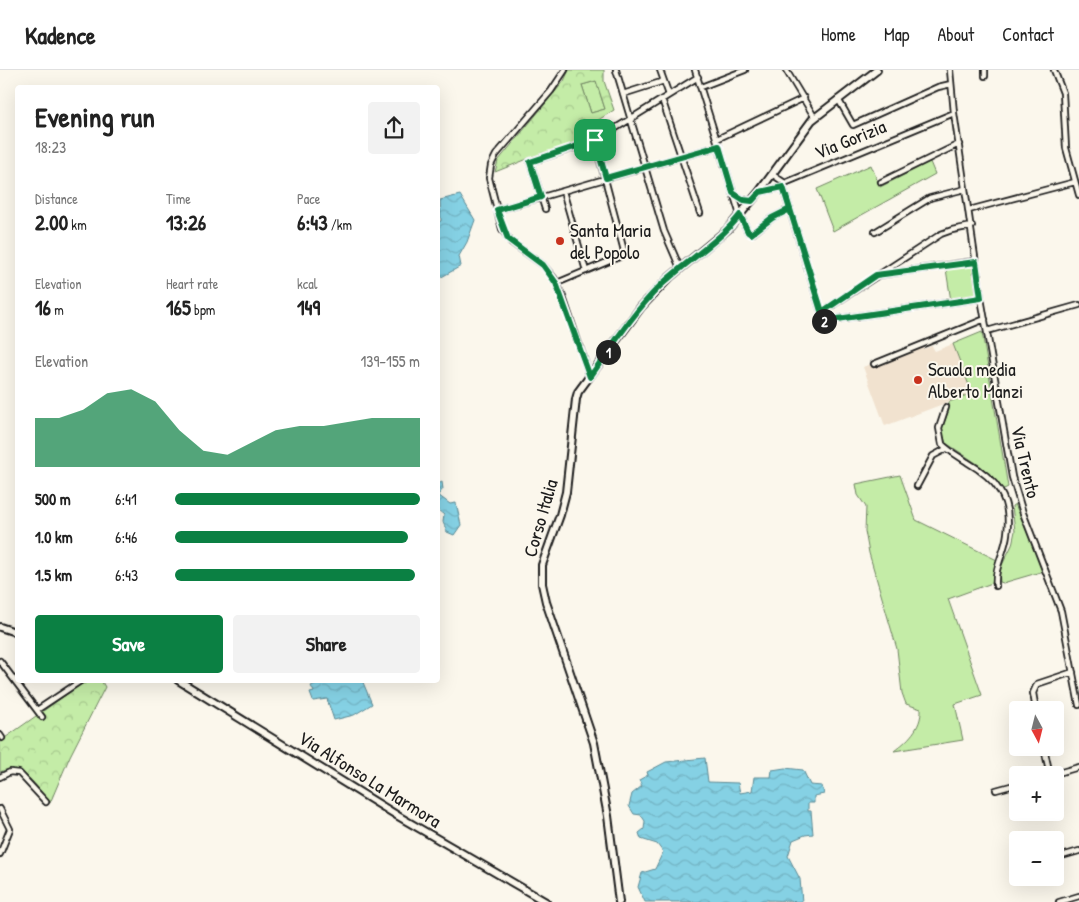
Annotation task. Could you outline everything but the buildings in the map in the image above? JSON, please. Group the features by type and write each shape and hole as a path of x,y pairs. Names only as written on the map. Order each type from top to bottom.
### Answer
{"street":[{"path":"565,70 557,84 500,149 492,161 490,181 497,210 508,239 543,265 556,283 590,377"},
{"path":"616,70 664,231 680,268"},
{"path":"660,70 669,95"},
{"path":"695,70 740,215 748,232 751,234 772,218 790,209"},
{"path":"701,88 745,70"},
{"path":"786,70 815,118"},
{"name":"Corso Italia","path":"619,902 608,816 594,743 545,597 541,576 543,558 560,515 566,492 576,399 641,307 680,268 720,236 740,215 760,192 815,118 877,70"},
{"name":"Via Trento","path":"950,70 954,113 1001,424 1015,490 1057,597 1079,705"},
{"path":"1054,70 1062,93 1065,143 1074,182 1079,194"},
{"path":"545,209 530,162 595,140 698,77"},
{"path":"623,94 664,81"},
{"path":"838,99 853,125 938,87 951,84"},
{"path":"717,139 804,98"},
{"path":"662,99 700,213"},
{"name":"Via Gorizia","path":"760,192 784,185 954,113"},
{"path":"556,283 621,256 624,251 595,140"},
{"path":"881,182 959,144"},
{"path":"497,210 719,146"},
{"path":"772,175 784,185 824,321 981,298"},
{"path":"969,210 1074,182"},
{"path":"875,232 930,198 966,189"},
{"path":"563,191 586,271"},
{"path":"733,193 744,200 752,201"},
{"path":"822,312 876,275 946,232 972,226"},
{"path":"876,275 976,262"},
{"path":"986,331 1079,304"},
{"path":"874,364 985,319"},
{"path":"946,407 938,433 940,442 946,449 985,474 1003,495 1007,509 1008,528 1005,546 996,571 996,586"},
{"path":"917,486 933,456 946,449"},
{"path":"1003,495 1015,490"},
{"path":"0,627 15,631"},
{"path":"0,661 15,681"},
{"path":"1034,701 1033,693 1037,684 1073,672"},
{"path":"17,683 42,716"},
{"path":"37,710 78,683"},
{"name":"Via Alfonso La Marmora","path":"183,683 407,821 546,902"},
{"path":"1064,771 1079,767"},
{"path":"0,777 12,772 20,774 46,802"},
{"path":"996,790 1009,786"},
{"path":"0,809 10,829 0,854"},
{"path":"1064,855 1079,851"},
{"path":"1059,902 1079,896"}],"shaded area":[{"name":"Scuola media Alberto Manzi","path":"922,343 924,349 932,346 935,351 953,344 972,393 885,426 863,367"}],"green space":[{"path":"569,70 604,70 604,81 614,110 592,124 595,135 589,140 530,158 495,172 498,161 564,81","holes":["596,81 605,109 591,113 582,85"]},
{"path":"596,81 605,109 591,113 582,85"},
{"path":"930,162 935,174 833,231 817,189 871,165 880,187"},
{"path":"974,265 978,297 951,301 946,269"},
{"path":"982,332 1008,487 1004,489 982,467 946,443 941,430 949,410 949,402 972,393 953,344"},
{"path":"900,475 916,520 997,560 992,583 948,599 982,695 955,704 963,740 894,751 913,733 921,716 921,709 906,704 902,693 897,649 869,553 865,531 866,507 858,495 856,484"},
{"path":"1015,504 1044,571 1003,583 1000,582 999,571 1012,545 1015,531 1012,506"},
{"path":"83,683 103,683 105,687 70,756 50,803 35,784 22,773 16,770 0,772 0,738 2,740"}],"water":[{"path":"460,195 475,220 467,242 459,256 461,266 440,278 441,221 440,200"},
{"path":"442,482 443,489 440,493 440,483"},
{"path":"440,496 450,504 456,503 461,525 454,535 447,532 443,522 444,515 440,512"},
{"path":"317,683 363,683 372,704 354,715 334,720 327,699 313,701 310,693 314,692 311,686"},
{"path":"705,758 708,782 738,783 740,793 752,791 754,777 771,777 772,770 785,768 803,770 810,785 822,786 824,794 814,796 814,803 808,803 808,811 811,811 813,834 793,840 788,856 800,879 802,902 773,900 757,902 645,902 638,887 642,873 655,869 663,852 657,844 641,839 639,833 644,829 645,821 641,815 634,814 629,806 632,794 642,786 639,780 648,775 647,772 666,762"}],"place":[{"name":"Santa Maria del Popolo","path":"560,241"},
{"name":"Scuola media Alberto Manzi","path":"918,380"}],"route":[{"path":"595,140 530,162 541,197 497,210 502,229 512,244 550,272 563,297 590,377 632,318 652,295 673,274 724,233 740,215 749,234 751,234 778,214 790,209 824,321 981,298 976,262 876,275 822,312 806,260 790,209 783,187 760,192 752,201 737,196 733,193 719,146 606,178 595,140"}]}
